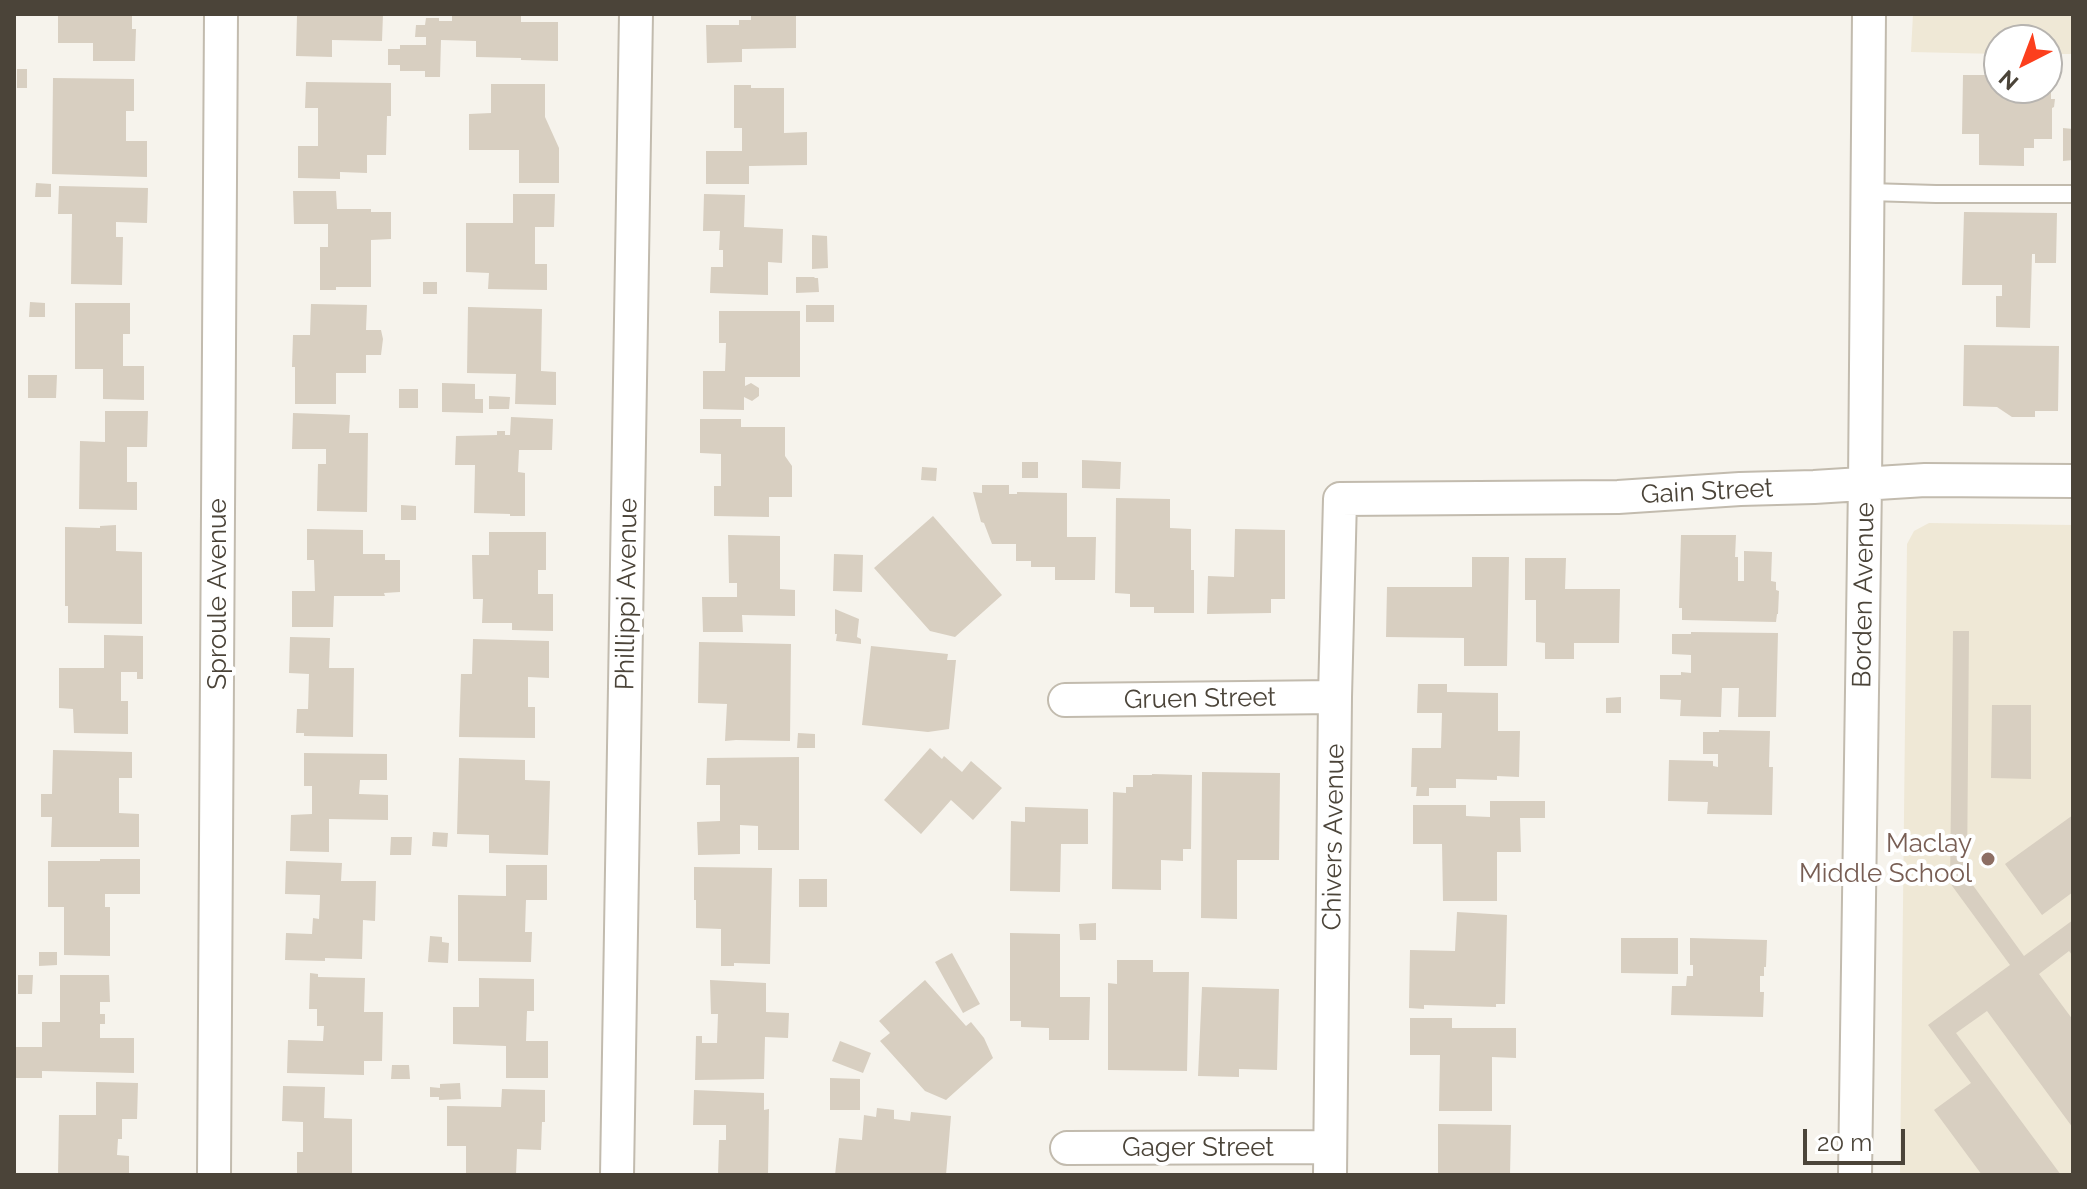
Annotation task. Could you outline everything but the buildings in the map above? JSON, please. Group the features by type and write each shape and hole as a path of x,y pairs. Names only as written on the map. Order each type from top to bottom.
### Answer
{"street":[{"name":"Sproule Avenue","path":"214,1175 221,14"},
{"name":"Phillippi Avenue","path":"617,1175 636,14"},
{"name":"Borden Avenue","path":"1855,1175 1869,14"},
{"name":"Gain Street","path":"1340,499 1618,497 1925,480 2073,481"},
{"name":"Chivers Avenue","path":"1330,1161 1340,499"},
{"name":"Gruen Street","path":"1065,700 1335,697"},
{"name":"Gager Street","path":"1067,1148 1330,1161"}],"lane":[{"path":"1869,192 2073,194"}],"shaded area":[{"path":"1913,14 2073,14 2073,54 2063,54 2063,24 1983,24 1983,54 1911,52"},
{"name":"Maclay Middle School","path":"1929,523 2073,525 2073,1175 1900,1175 1907,544 1914,531"}],"place":[{"name":"Maclay Middle School","path":"1988,859"}]}
